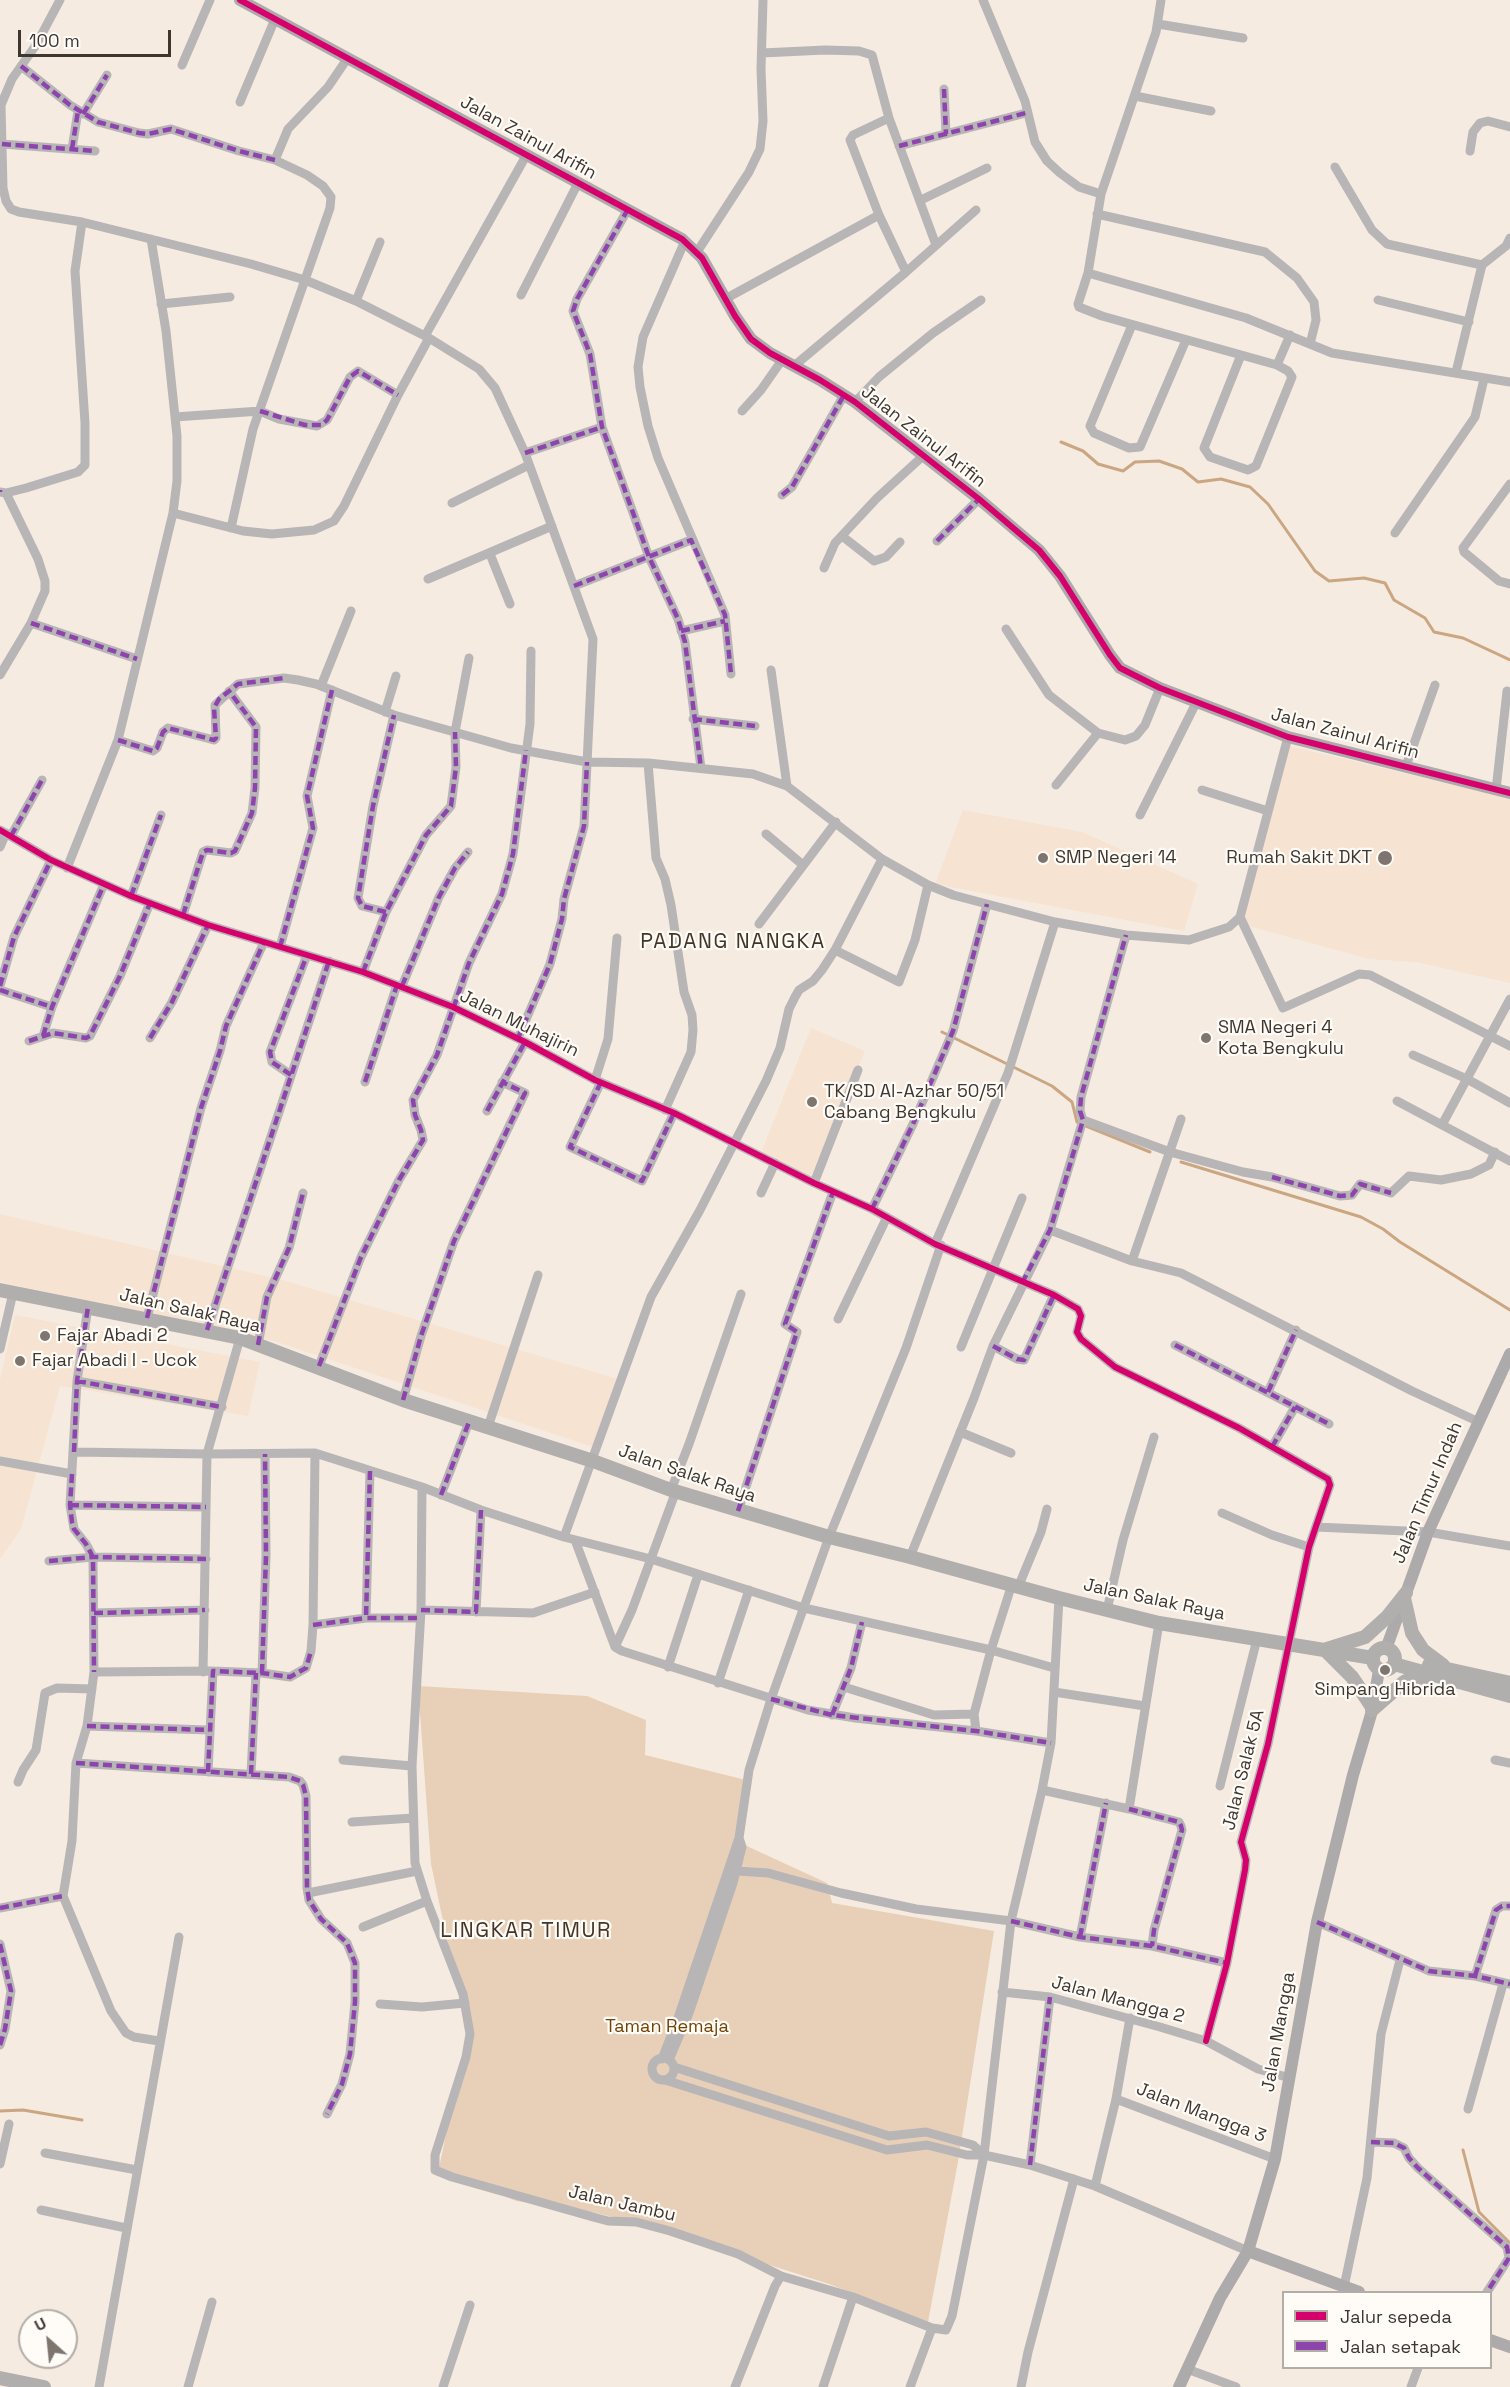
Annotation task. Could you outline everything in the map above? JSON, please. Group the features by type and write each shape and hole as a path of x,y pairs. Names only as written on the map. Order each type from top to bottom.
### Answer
{"main road":[{"name":"Jalan Salak Raya","path":"7,1291 240,1338 319,1366 403,1400 593,1461 738,1511 829,1538 910,1557 1159,1623 1324,1651 1376,1664"},
{"path":"1405,1595 1387,1617 1365,1637 1324,1651 1352,1677 1372,1708 1410,1679 1447,1674 1510,1683"},
{"path":"1405,1595 1412,1633 1423,1650 1447,1674"},
{"path":"1392,1656 1389,1669 1376,1664 1377,1650 1510,1696"},
{"path":"0,2378 44,2387"}],"street":[{"path":"60,0 36,45 12,79 0,105 2,188 8,206 14,211 82,222 251,264 305,280 356,301 460,356 487,378 502,403 525,453 592,639 584,826 564,899 562,918 550,964 521,1040 487,1111"},
{"path":"182,65 210,0"},
{"name":"Jalan Zainul Arifin","path":"240,0 628,209 673,234 697,252 751,339 849,399 979,499 1040,550 1060,576 1120,668 1160,688 1288,737 1510,793"},
{"path":"697,252 749,172 760,149 764,122 763,0"},
{"path":"983,0 1025,101 1026,113 1035,142 1047,161 1079,186 1101,194"},
{"path":"1161,0 1158,24 1101,194 1088,273 1078,304 1079,307 1132,325 1277,365 1288,370 1292,377 1256,466 1248,470 1210,457 1204,448 1240,355"},
{"path":"240,102 275,20"},
{"path":"1158,24 1243,38"},
{"path":"762,53 836,50 859,51 872,55 889,118 936,245"},
{"path":"275,160 288,129 328,87 347,59"},
{"path":"21,66 80,113 98,122 131,132 148,134 171,129 275,160 307,175 323,186 331,197 330,208 253,429 231,528"},
{"path":"72,149 80,113 107,75"},
{"path":"944,89 946,134"},
{"path":"1135,96 1211,111"},
{"path":"899,146 1026,113"},
{"path":"889,118 853,135 850,141 879,215 906,272"},
{"path":"1470,151 1473,132 1480,123 1488,121 1510,127"},
{"path":"2,144 95,151"},
{"path":"173,513 231,528 272,534 314,530 334,521 344,506 427,337 527,154"},
{"path":"1335,167 1372,230 1387,244 1482,265"},
{"path":"921,200 987,168"},
{"path":"521,295 578,183"},
{"path":"628,209 577,299 573,311 590,354 602,427 649,557 681,631 690,678 693,719 701,768"},
{"path":"794,366 976,210"},
{"path":"1096,214 1265,252 1297,278 1314,302 1316,320 1310,344"},
{"path":"725,299 879,215"},
{"path":"0,675 31,623 45,591 45,581 38,560 2,492 78,472 85,465 86,423 75,271 82,222"},
{"path":"1456,372 1482,265 1506,246 1510,238"},
{"path":"67,868 118,740 173,513 177,481 175,417 151,239"},
{"path":"356,301 380,242"},
{"path":"684,243 643,337 638,367 640,387 648,426 662,467 725,621 731,674"},
{"path":"1088,273 1246,318 1332,352 1510,382"},
{"path":"161,304 230,297"},
{"path":"782,495 792,487 849,399 933,333 981,300"},
{"path":"1378,300 1469,322"},
{"path":"1132,325 1090,426 1094,434 1130,448 1140,447 1186,340"},
{"path":"1277,365 1290,335"},
{"path":"742,411 782,360"},
{"path":"175,417 260,411 305,425 321,425 327,420 350,377 357,371 398,395"},
{"path":"1395,533 1475,417 1485,379"},
{"path":"525,453 602,427"},
{"path":"824,568 831,549 842,536 877,498 922,456"},
{"path":"452,503 529,465"},
{"path":"1510,484 1463,548 1464,552 1499,581 1510,584"},
{"path":"937,542 979,499"},
{"path":"428,579 552,526"},
{"path":"842,536 874,561 886,557 900,542"},
{"path":"574,586 692,540"},
{"path":"490,554 510,604"},
{"path":"321,686 351,611"},
{"path":"681,631 725,621"},
{"path":"31,623 137,659"},
{"path":"1006,629 1049,695 1098,733 1125,740 1137,736 1145,725 1160,688"},
{"path":"319,1366 361,1257 399,1180 423,1140 413,1100 437,1056 470,963 502,894 513,854 526,750 530,716 531,651"},
{"path":"363,972 386,912 426,835 451,806 456,767 455,732 469,658"},
{"path":"771,670 787,786"},
{"path":"386,912 362,906 358,898 396,676"},
{"path":"118,740 153,751 157,748 164,730 171,728 214,740 216,738 214,705 229,691 238,684 284,678 321,686 390,713 526,750 586,762 648,764 753,774 787,786 882,859 928,885 987,904 1056,922 1126,935 1189,940 1229,927 1240,917 1288,737"},
{"path":"1406,766 1435,686"},
{"path":"280,947 313,828 307,796 332,690"},
{"path":"183,915 203,852 207,850 231,853 235,851 252,813 255,788 256,727 229,691"},
{"path":"1496,790 1506,691"},
{"path":"1140,815 1197,701"},
{"path":"693,719 755,726"},
{"path":"1056,785 1098,733"},
{"path":"616,938 608,1039 598,1081 570,1147 642,1181 691,1052 693,1030 692,1016 684,992 671,905 665,879 659,869 653,834 648,764"},
{"path":"0,847 6,833 42,780"},
{"path":"1202,790 1268,811"},
{"path":"131,896 161,815"},
{"path":"759,924 836,822"},
{"name":"Jalan Muhajirin","path":"6,833 51,860 131,896 208,925 363,972 453,1007 598,1081 670,1111 814,1183 872,1209 938,1245 1054,1295 1078,1309 1081,1316 1077,1332 1081,1339 1115,1367 1272,1447"},
{"path":"766,834 803,864"},
{"path":"365,1082 399,986 439,897 455,868 468,852"},
{"path":"564,1537 651,1297 685,1238 766,1082 780,1048 789,1009 795,997 799,990 817,976 835,950 882,859"},
{"path":"51,860 14,937 0,988 52,1007"},
{"path":"43,1036 52,1007 104,884"},
{"path":"835,950 899,982 915,940 928,885"},
{"path":"29,1041 53,1033 86,1038 90,1036 120,976 150,903"},
{"path":"872,1209 953,1031 987,904"},
{"path":"1240,917 1283,1008 1363,974 1370,975 1510,1046"},
{"path":"665,2080 672,2074 668,2062 679,2015 739,1838 749,1770 771,1699 829,1538 906,1348 938,1245 1008,1073 1056,922"},
{"path":"150,1038 172,1002 208,925"},
{"path":"910,1557 993,1346 1050,1230 1083,1121 1080,1112 1081,1097 1126,935"},
{"path":"147,1318 198,1120 226,1026 264,942"},
{"path":"291,1075 272,1062 270,1052 307,955"},
{"path":"207,1330 329,962"},
{"path":"1443,1124 1510,999"},
{"path":"1413,1055 1467,1079 1510,1103"},
{"path":"814,1183 858,1070"},
{"path":"403,1400 421,1336 454,1241 525,1093 502,1082"},
{"path":"1397,1101 1510,1161"},
{"path":"1132,1261 1181,1119"},
{"path":"1083,1121 1170,1152 1340,1196 1352,1195 1360,1184 1391,1193 1409,1176 1441,1180 1471,1174 1489,1166 1495,1152"},
{"path":"761,1192 775,1163"},
{"path":"738,1511 797,1332 785,1324 833,1192"},
{"path":"258,1345 267,1297 290,1248 303,1193"},
{"path":"961,1347 1022,1198"},
{"path":"838,1319 888,1217"},
{"path":"1050,1230 1132,1261 1181,1273 1412,1391 1479,1422"},
{"path":"488,1427 538,1275"},
{"path":"0,1349 7,1291"},
{"path":"615,1647 651,1558 741,1294"},
{"path":"993,1346 1017,1359 1024,1360 1054,1295"},
{"path":"88,1307 77,1381 70,1504 74,1529 93,1557 94,1672 87,1726 76,1763 72,1841 63,1896 111,2012 126,2033 134,2037 159,2041"},
{"path":"1268,1392 1296,1330"},
{"path":"208,1772 208,1672 205,1610 207,1454 240,1338"},
{"path":"1175,1345 1329,1424"},
{"name":"Jalan Timur Indah","path":"1392,1656 1405,1595 1428,1532 1510,1354"},
{"path":"77,1381 222,1407"},
{"path":"1272,1447 1295,1407"},
{"path":"441,1495 469,1422"},
{"path":"960,1432 1011,1453"},
{"path":"1107,1610 1124,1540 1154,1437"},
{"name":"Jalan Salak 5A","path":"1206,2042 1227,1963 1246,1860 1240,1846 1268,1744 1309,1547 1330,1485 1328,1479 1272,1447"},
{"path":"74,1452 315,1453 422,1487 481,1510 564,1537 651,1558 804,1608 991,1650 1054,1668"},
{"path":"94,1672 259,1673 290,1677 306,1668 311,1651 313,1625 315,1453"},
{"path":"251,1774 266,1556 265,1454"},
{"path":"0,1461 72,1473"},
{"path":"366,1618 370,1471"},
{"path":"380,2004 422,2007 465,2003 460,1982 426,1901 417,1871 412,1766 421,1614 422,1487"},
{"path":"70,1504 206,1507"},
{"path":"976,1731 974,1714 991,1650 1016,1585 1041,1532 1047,1509"},
{"path":"476,1612 481,1510"},
{"path":"1222,1513 1272,1535 1309,1547"},
{"path":"1316,1527 1428,1532 1510,1546"},
{"path":"574,1540 615,1647 718,1683 832,1715 976,1731 1051,1743"},
{"path":"49,1562 93,1557 206,1559"},
{"path":"668,1667 698,1575"},
{"path":"718,1683 748,1590"},
{"path":"313,1625 421,1614 533,1613 595,1592"},
{"path":"910,2387 932,2328 946,2330 952,2316 984,2155 1011,1921 1051,1743 1059,1598"},
{"path":"94,1613 205,1610"},
{"path":"832,1715 851,1668 861,1622"},
{"path":"1129,1809 1159,1623"},
{"path":"1220,1786 1257,1639"},
{"name":"Jalan Mangga","path":"1179,2387 1220,2298 1248,2251 1275,2158 1317,1922 1372,1708 1376,1664"},
{"path":"844,1687 934,1715 974,1714"},
{"path":"18,1782 36,1750 45,1693 57,1688 92,1689"},
{"path":"1054,1692 1145,1706"},
{"path":"87,1726 209,1730"},
{"path":"343,1760 412,1766"},
{"path":"1495,1760 1510,1763"},
{"path":"76,1763 251,1774 296,1779 303,1785 306,1796 309,1900 321,1919 346,1943 355,1963 355,2002 350,2054 342,2084 327,2114"},
{"path":"1042,1790 1106,1803 1179,1822 1181,1833 1154,1930 1152,1946"},
{"path":"1080,1937 1106,1803"},
{"path":"352,1822 413,1818"},
{"path":"668,2062 689,2013 737,1870 742,1847 739,1838"},
{"path":"737,1870 768,1873 841,1893 916,1909 1011,1921 1080,1937 1152,1946 1227,1963"},
{"path":"308,1893 417,1871"},
{"path":"0,1908 63,1896"},
{"path":"363,1927 426,1901"},
{"path":"1475,1976 1496,1910 1510,1905"},
{"path":"1317,1922 1429,1971 1475,1976 1506,1984 1468,2109"},
{"path":"99,2387 179,1936"},
{"path":"0,1944 11,1991 0,2045"},
{"path":"1344,2287 1368,2178 1381,2034 1400,1960"},
{"name":"Jalan Mangga 2","path":"1002,1992 1050,1997 1130,2018 1206,2042 1231,2053 1248,2065 1290,2078"},
{"path":"1030,2165 1050,1997"},
{"name":"Jalan Jambu","path":"465,2003 469,2044 435,2154 434,2166 440,2173 608,2221 636,2222 670,2231 738,2254 781,2276 853,2297 932,2328"},
{"path":"1095,2186 1116,2099 1130,2018"},
{"path":"984,2155 973,2145 926,2132 888,2136 668,2062 655,2063 652,2071 656,2078 887,2150 927,2145 967,2156 984,2155 1030,2165 1095,2186 1248,2251 1356,2291"},
{"name":"Jalan Mangga 3","path":"1116,2099 1275,2158"},
{"path":"0,2164 9,2124"},
{"path":"1371,2142 1394,2143 1404,2148 1418,2168 1507,2247 1509,2258 1488,2291"},
{"path":"45,2153 137,2170"},
{"path":"1021,2387 1028,2352 1074,2179"},
{"path":"41,2210 126,2228"},
{"path":"735,2387 781,2276"},
{"path":"823,2387 853,2297"},
{"path":"188,2387 212,2302"},
{"path":"443,2387 470,2305"},
{"path":"1492,2340 1510,2347"},
{"path":"1187,2369 1236,2387"},
{"path":"1412,2387 1417,2369"}],"shaded area":[{"name":"Rumah Sakit DKT","path":"1289,746 1510,798 1510,983 1416,962 1369,959 1249,926 1244,918"},
{"name":"SMP Negeri 14","path":"963,810 1082,832 1198,884 1184,931 935,884"},
{"name":"TK/SD Al-Azhar 50/51 Cabang Bengkulu","path":"811,1028 865,1051 810,1178 761,1153"},
{"path":"0,1214 282,1280 621,1380 596,1448 274,1341 0,1282"},
{"path":"15,1315 260,1362 248,1416 60,1386 21,1529 0,1559 0,1380"}],"green space":[{"name":"Taman Remaja","path":"418,1686 587,1696 646,1720 645,1755 746,1780 736,1841 827,1883 832,1903 994,1931 958,2162 928,2322 829,2284 654,2228 597,2213 516,2201 439,2168 467,2035 431,1864"}],"waterway":[{"path":"1061,442 1083,451 1098,464 1123,471 1135,462 1159,461 1182,469 1198,482 1221,479 1250,487 1268,504 1315,571 1329,581 1364,578 1385,583 1394,600 1425,618 1434,632 1463,638 1510,660"},
{"path":"942,1032 1052,1086 1072,1102 1077,1122 1080,1123"},
{"path":"1086,1126 1150,1152"},
{"path":"1181,1162 1361,1217 1510,1310"},
{"path":"0,2111 23,2110 82,2120"},
{"path":"1463,2150 1479,2212 1510,2243"}],"marked path":[{"path":"21,66 70,105 98,122 148,134 171,129 275,160"},
{"path":"83,114 107,75"},
{"path":"944,89 946,134"},
{"path":"72,149 78,111"},
{"path":"899,146 1026,113"},
{"path":"2,144 95,151"},
{"path":"628,209 577,299 573,311 590,354 602,427 649,557 678,619 685,642 701,768"},
{"path":"260,411 305,425 321,425 327,420 350,377 358,371 398,395"},
{"path":"782,495 792,487 844,395"},
{"path":"525,453 602,427"},
{"path":"937,541 979,499"},
{"path":"574,586 691,540 725,615 731,674"},
{"path":"681,631 725,621"},
{"path":"31,623 137,659"},
{"path":"118,740 153,751 157,748 163,732 168,728 214,740 216,738 214,708 219,699 238,684 284,678"},
{"path":"280,947 313,828 307,796 332,690"},
{"path":"183,915 203,852 207,850 231,853 235,851 252,813 255,788 256,727 229,691"},
{"path":"386,912 362,906 358,898 373,806 394,715"},
{"path":"693,719 755,726"},
{"path":"363,972 386,912 426,835 451,806 456,767 455,732"},
{"path":"319,1366 361,1257 399,1180 423,1140 413,1100 437,1055 469,963 502,894 513,854 526,750"},
{"path":"518,1038 550,964 562,919 564,899 584,826 587,762"},
{"path":"11,836 42,780"},
{"path":"131,896 161,815"},
{"path":"402,986 439,897 455,868 468,852"},
{"path":"0,986 14,937 51,860"},
{"path":"43,1036 52,1007 104,884"},
{"path":"29,1041 53,1033 86,1038 90,1036 120,976 150,903"},
{"path":"872,1209 913,1124 953,1031 987,904"},
{"path":"150,1038 172,1002 208,925"},
{"path":"1022,1283 1050,1230 1064,1185 1083,1120 1080,1111 1081,1097 1126,935"},
{"path":"147,1318 201,1108 226,1026 264,942"},
{"path":"291,1075 272,1062 270,1052 307,955"},
{"path":"207,1330 329,961"},
{"path":"365,1082 397,985"},
{"path":"0,990 52,1007"},
{"path":"487,1111 525,1042"},
{"path":"403,1400 421,1336 454,1241 525,1093 502,1082"},
{"path":"601,1082 570,1147 642,1181 674,1113"},
{"path":"1272,1177 1340,1196 1352,1195 1360,1184 1391,1193"},
{"path":"738,1511 797,1332 785,1324 833,1192"},
{"path":"258,1345 267,1297 289,1248 303,1193"},
{"path":"993,1346 1017,1359 1024,1360 1054,1295"},
{"path":"74,1452 77,1381 88,1307"},
{"path":"1268,1392 1296,1330"},
{"path":"1175,1345 1329,1424"},
{"path":"77,1381 222,1407"},
{"path":"1272,1447 1295,1407"},
{"path":"441,1495 469,1422"},
{"path":"262,1673 266,1556 265,1454"},
{"path":"370,1471 366,1618 420,1618"},
{"path":"72,1474 70,1505 72,1522 74,1529 93,1557 94,1672"},
{"path":"70,1505 206,1507"},
{"path":"421,1610 476,1612 481,1510"},
{"path":"49,1561 93,1557 206,1559"},
{"path":"94,1613 205,1610"},
{"path":"313,1625 366,1618"},
{"path":"832,1715 851,1668 862,1622"},
{"path":"208,1772 213,1671 262,1673 290,1677 306,1668 311,1651"},
{"path":"251,1774 256,1673"},
{"path":"771,1699 832,1715 976,1731 1051,1743"},
{"path":"87,1726 209,1730"},
{"path":"76,1763 289,1777 300,1781 303,1785 306,1796 309,1900 321,1919 347,1943 355,1963 355,2002 350,2054 342,2084 327,2114"},
{"path":"1080,1937 1106,1803"},
{"path":"1129,1809 1179,1822 1182,1830 1154,1930 1152,1946"},
{"path":"0,1908 63,1896"},
{"path":"1475,1976 1496,1910 1502,1906 1510,1906"},
{"path":"1011,1921 1080,1937 1152,1946 1227,1963"},
{"path":"1317,1922 1429,1971 1475,1976 1510,1984"},
{"path":"0,1944 11,1991 0,2045"},
{"path":"1030,2165 1050,1997"},
{"path":"1371,2142 1394,2143 1404,2148 1418,2168 1507,2247 1509,2258 1488,2291"}],"cycle path":[{"path":"240,0 682,239 702,258 751,339 770,353 855,402 979,499 1039,550 1060,576 1120,668 1160,688 1288,737 1510,793"},
{"path":"0,830 51,860 131,896 208,925 363,972 453,1007 595,1080 674,1113 814,1183 872,1209 935,1244 1054,1295 1078,1309 1081,1316 1077,1332 1081,1339 1115,1367 1239,1428 1328,1479 1330,1485 1309,1547 1268,1744 1241,1842 1246,1860 1245,1870 1227,1963 1206,2041"}],"place":[{"name":"SMP Negeri 14","path":"1043,858"},
{"name":"Rumah Sakit DKT","path":"1385,858"},
{"name":"SMA Negeri 4 Kota Bengkulu","path":"1206,1038"},
{"name":"TK/SD Al-Azhar 50/51 Cabang Bengkulu","path":"812,1102"},
{"name":"Fajar Abadi 2","path":"45,1336"},
{"name":"Fajar Abadi I - Ucok","path":"20,1361"},
{"name":"Simpang Hibrida","path":"1385,1670"}],"district":[{"name":"PADANG NANGKA","path":"733,942"},
{"name":"LINGKAR TIMUR","path":"526,1931"}]}
